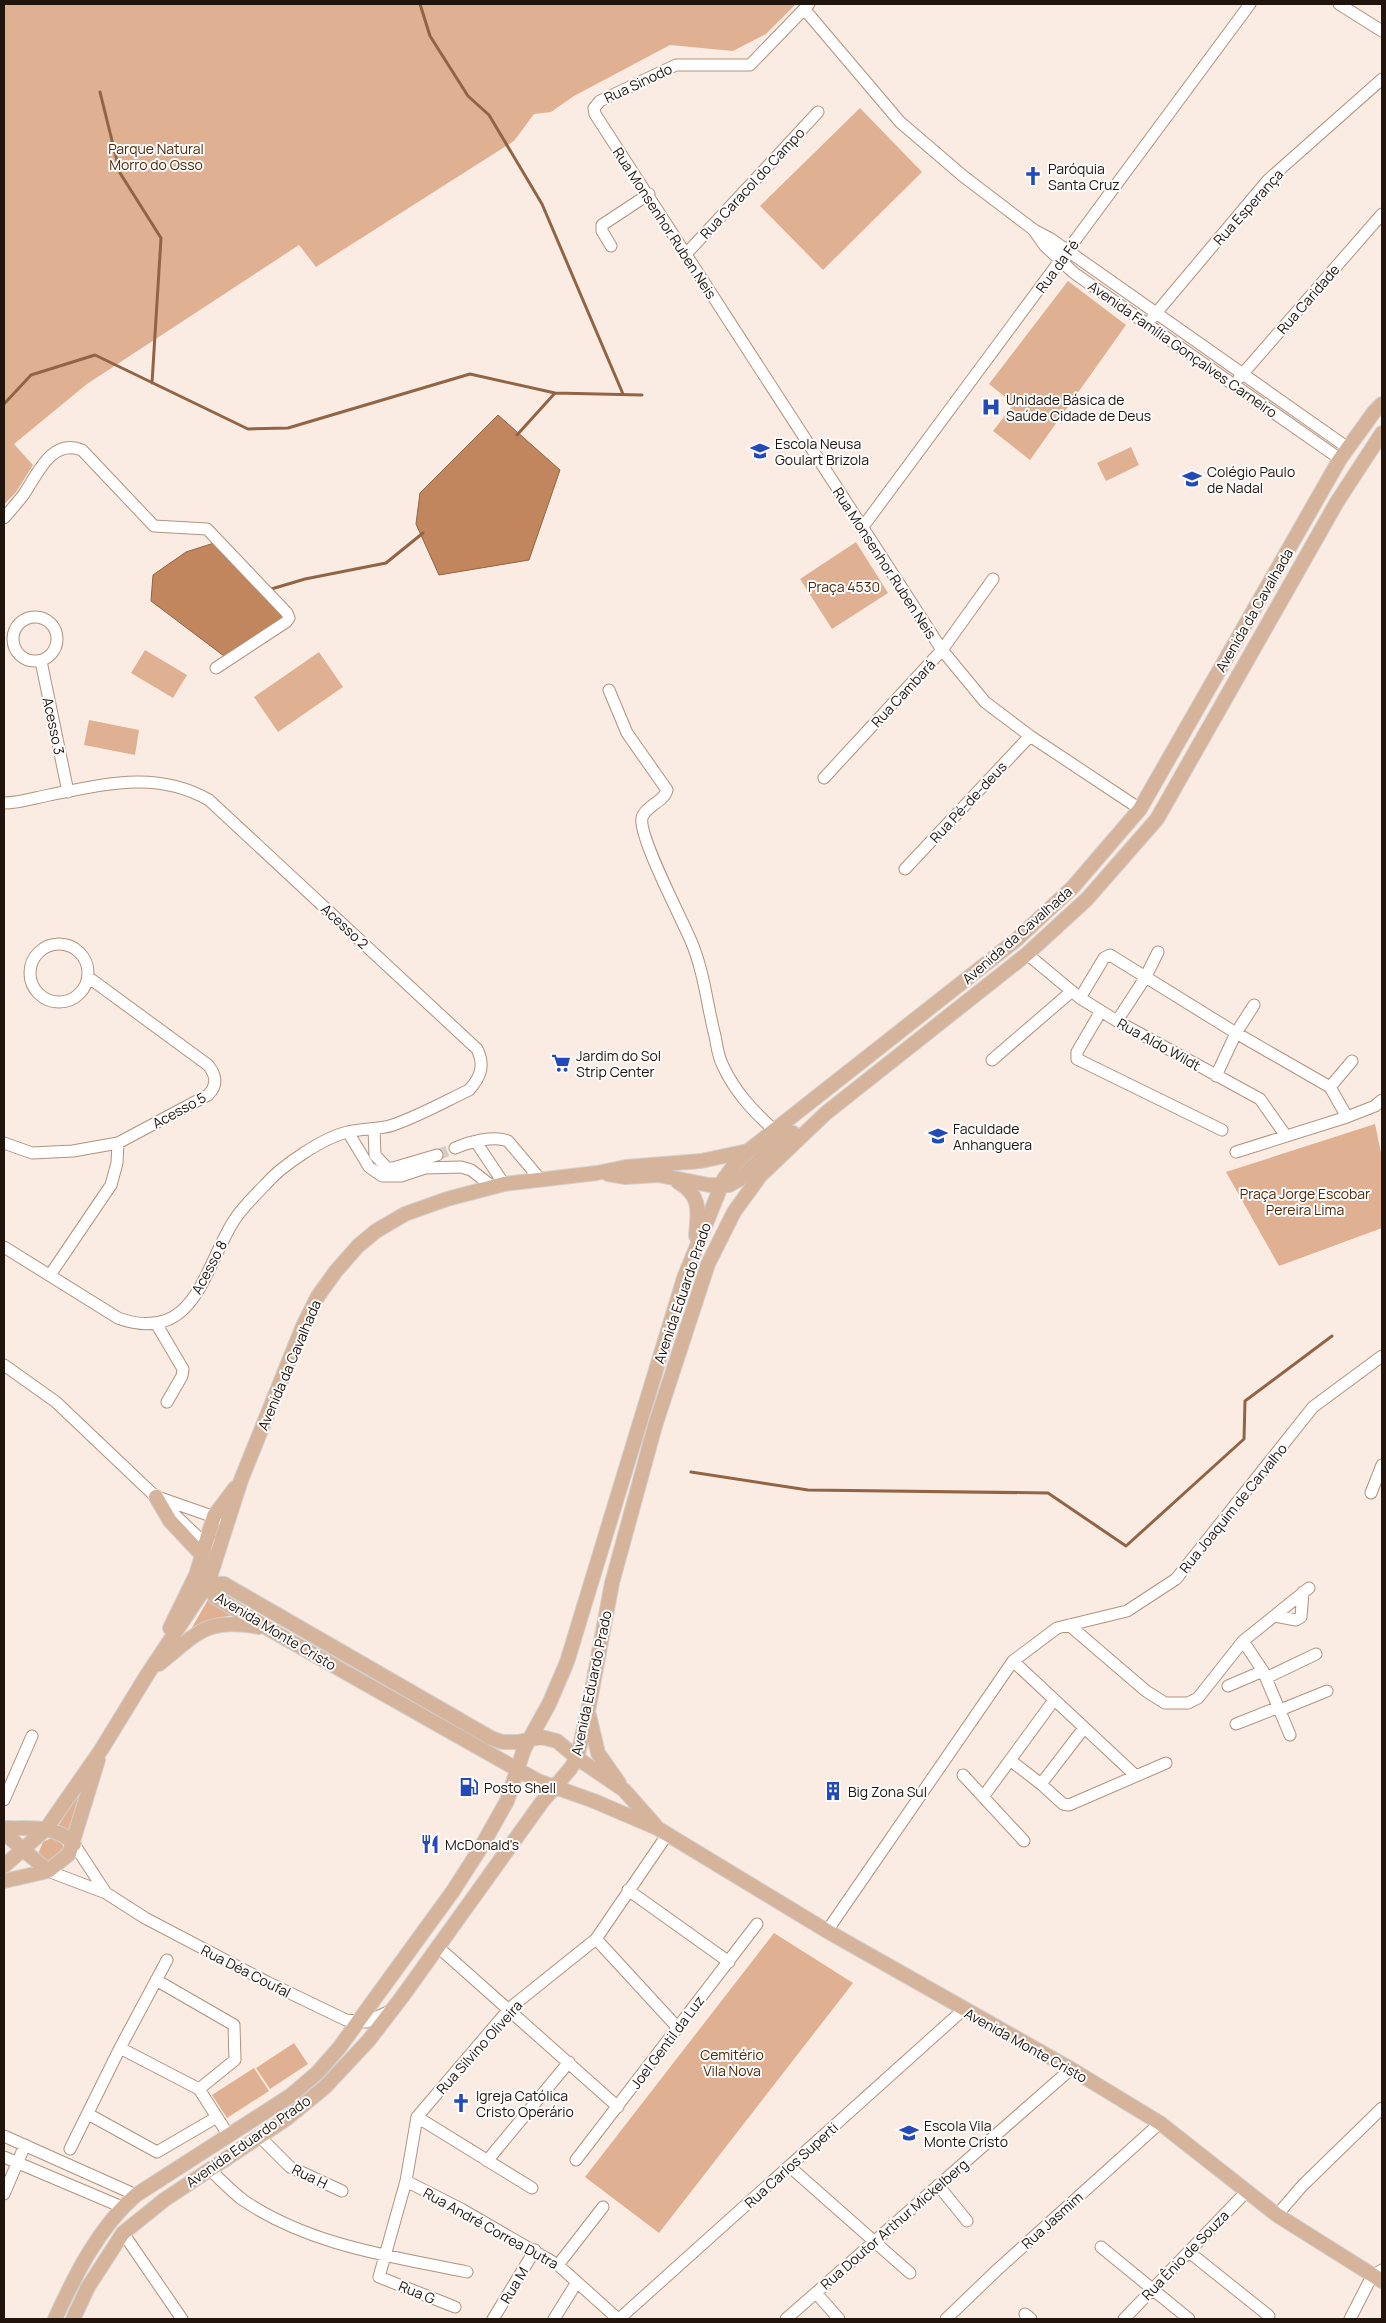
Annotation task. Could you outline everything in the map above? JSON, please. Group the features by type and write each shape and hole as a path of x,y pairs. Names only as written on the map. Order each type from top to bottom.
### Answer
{"main road":[{"name":"Avenida da Cavalhada","path":"4,1864 25,1850 46,1829 101,1750 147,1674 208,1583 241,1480 303,1326 318,1296 336,1271 376,1231 405,1214 447,1199 498,1185 597,1173 626,1167 701,1161 748,1150 882,1047 1016,940 1073,887 1140,809 1344,454 1382,404"},
{"name":"Avenida da Cavalhada","path":"826,1113 1028,954 1088,899 1157,819 1337,502 1382,433"},
{"path":"921,1039 920,1032 924,1021 960,985"},
{"path":"847,1098 887,1058 887,1052 882,1047"},
{"path":"721,1187 740,1179 771,1149 826,1113"},
{"name":"Avenida Eduardo Prado","path":"74,2319 88,2288 123,2233 164,2200 286,2119 325,2087 368,2040 392,2011 542,1802 577,1758 588,1711 612,1583 655,1426 708,1264 734,1212 754,1182 826,1113"},
{"name":"Avenida Eduardo Prado","path":"54,2319 71,2283 122,2207 136,2194 290,2096 310,2079 339,2048 475,1857 507,1801 524,1749 549,1704 567,1662 674,1307 695,1247 721,1187 735,1164 748,1150"},
{"name":"Avenida da Cavalhada","path":"597,1173 626,1177 658,1175 721,1187"},
{"path":"670,1178 690,1189 698,1206 695,1247"},
{"name":"Avenida da Cavalhada","path":"147,1674 203,1552 214,1516 241,1480"},
{"path":"156,1496 170,1521 203,1552 208,1583 194,1595 169,1629"},
{"name":"Avenida Monte Cristo","path":"208,1583 224,1584 491,1738 502,1742 518,1742 531,1738 549,1738 556,1741 577,1758 624,1790 662,1831"},
{"name":"Avenida Monte Cristo","path":"208,1583 215,1597 497,1759 519,1769 538,1781 556,1786 662,1831 827,1931 963,2010 1071,2069 1160,2123 1277,2215 1379,2276"},
{"path":"147,1674 196,1634 216,1624 233,1622 267,1628"},
{"path":"588,1711 598,1753 624,1790"},
{"name":"Avenida da Cavalhada","path":"4,1881 48,1871 66,1858 74,1844 101,1750"},
{"name":"Rua Déa Coufal","path":"4,1832 56,1830 66,1835 74,1844"},
{"path":"4,1832 6,1851 4,1864"},
{"name":"Rua Déa Coufal","path":"4,1832 48,1871"}],"street":[{"name":"Rua da Fé","path":"862,528 1250,4"},
{"path":"1339,4 1382,31"},
{"name":"Avenida Família Gonçalves Carneiro","path":"807,7 900,122 963,176 1034,230 1068,251 1242,374 1344,454"},
{"name":"Rua Sinodo","path":"594,108 600,100 676,65 750,65 807,7"},
{"name":"Rua Esperança","path":"1148,326 1155,313 1268,180 1382,79"},
{"name":"Rua Monsenhor Ruben Neis","path":"594,108 598,119 649,194 942,650 985,702 1030,736 1140,809"},
{"name":"Rua Caracol do Campo","path":"686,254 818,112"},
{"path":"611,246 602,231 602,225 649,194"},
{"name":"Rua Caridade","path":"1234,386 1242,374 1382,214"},
{"name":"Avenida Família Gonçalves Carneiro","path":"1034,230 1045,246 1060,262 1148,326 1234,386 1344,454"},
{"path":"4,518 22,497 51,454 66,447 74,446 82,450 154,526 208,529 289,618 286,622 216,668"},
{"name":"Rua Cambará","path":"824,778 942,650 994,579"},
{"name":"Acesso 3","path":"41,661 68,792"},
{"path":"609,690 627,733 667,790 665,795 645,813 642,818 643,824 652,854 692,942 702,976 721,1063 738,1094 774,1130"},
{"name":"Rua Pé-de-deus","path":"905,869 1030,736"},
{"name":"Acesso 2","path":"4,803 114,783 168,783 191,789 209,800 477,1049 482,1060 481,1072 477,1082 469,1090 394,1125 374,1130"},
{"path":"54,944 63,944 72,947 85,959 88,977 85,987 75,998 61,1003 50,1002 34,990 29,970 38,952 54,944"},
{"path":"1117,1021 1145,978 1158,952"},
{"name":"Rua Aldo Wildt","path":"1028,954 1076,994 1101,1011 1260,1099 1286,1136"},
{"path":"992,1060 1076,994 1108,955 1236,1033 1330,1087 1348,1117"},
{"name":"Acesso 5","path":"4,1143 32,1153 73,1151 118,1143 208,1095 213,1090 215,1082 214,1072 208,1065 88,977"},
{"path":"1216,1076 1236,1033 1254,1005"},
{"path":"1101,1011 1077,1052 1077,1059 1222,1130"},
{"path":"1330,1087 1352,1061"},
{"path":"1236,1152 1348,1117 1375,1106 1382,1100"},
{"path":"374,1130 375,1155 386,1168 437,1155"},
{"name":"Acesso 8","path":"157,1325 177,1316 198,1293 233,1221 267,1182 312,1147 348,1132 374,1130"},
{"path":"348,1132 369,1167 382,1176 401,1176 425,1168 461,1167 471,1170 498,1185"},
{"path":"455,1148 495,1139 508,1141 540,1179"},
{"path":"476,1142 498,1185"},
{"path":"50,1275 111,1184 117,1163 118,1143"},
{"path":"4,1247 118,1318 138,1325 157,1325 183,1369 182,1376 168,1402"},
{"name":"Rua Joaquim de Carvalho","path":"827,1931 1013,1662 1057,1628 1127,1611 1176,1579 1314,1407 1382,1356"},
{"path":"4,1365 56,1402 156,1496 214,1516 226,1524"},
{"path":"1371,1493 1382,1465"},
{"path":"203,1552 212,1544 221,1541"},
{"path":"1069,1625 1146,1691 1165,1703 1188,1703 1198,1698 1243,1641 1306,1590 1301,1617 1296,1620 1275,1616"},
{"path":"1243,1641 1265,1675 1290,1735"},
{"path":"1228,1686 1265,1675 1316,1654"},
{"path":"1013,1662 1136,1776"},
{"path":"1236,1724 1327,1691"},
{"path":"984,1797 1054,1700"},
{"path":"1042,1784 1084,1728"},
{"path":"4,1800 32,1736"},
{"path":"1010,1760 1042,1784 1063,1804 1069,1805 1166,1764"},
{"path":"963,1775 1024,1841"},
{"name":"Rua Silvino Oliveira","path":"379,2277 406,2181 418,2117 510,2008 596,1939 628,1890 662,1831"},
{"name":"Rua Déa Coufal","path":"74,1844 106,1893"},
{"name":"Rua Déa Coufal","path":"48,1871 106,1893 145,1918 267,1982 346,2020 358,2023"},
{"path":"628,1890 729,1962"},
{"name":"Joel Gentil da Luz","path":"576,2160 757,1924"},
{"path":"596,1939 678,2028"},
{"path":"438,1947 510,2008 618,2107"},
{"path":"70,2149 120,2048 167,1960"},
{"path":"156,1980 234,2025 235,2060 199,2088"},
{"name":"Rua Carlos Superti","path":"618,2319 963,2010"},
{"path":"358,2023 373,2020 392,2011"},
{"path":"120,2048 199,2088 228,2136"},
{"path":"487,2160 569,2062"},
{"name":"Rua Doutor Arthur Mickelberg","path":"786,2319 1071,2069"},
{"path":"1277,2215 1309,2179 1382,2108"},
{"path":"88,2114 157,2152 218,2120"},
{"path":"418,2117 532,2188"},
{"name":"Rua Jasmim","path":"946,2319 997,2270 1160,2123"},
{"path":"4,2136 136,2194"},
{"name":"Rua H","path":"259,2136 290,2167 342,2191"},
{"path":"4,2194 25,2145"},
{"path":"4,2157 122,2207"},
{"path":"790,2166 910,2273"},
{"path":"209,2169 242,2199 297,2230 342,2245 467,2272"},
{"name":"Rua André Correa Dutra","path":"406,2181 535,2250 558,2265 618,2319"},
{"path":"938,2185 967,2221"},
{"name":"Rua Ênio de Souza","path":"1124,2319 1246,2192"},
{"path":"558,2265 603,2207"},
{"path":"123,2233 182,2319"},
{"path":"1101,2247 1189,2319"},
{"name":"Rua M","path":"493,2319 535,2250"},
{"path":"1189,2252 1269,2316"},
{"path":"1350,2319 1379,2276"},
{"name":"Rua G","path":"379,2277 455,2307"},
{"path":"554,2319 576,2282"},
{"path":"816,2293 840,2319"}],"green space":[{"name":"Parque Natural Morro do Osso","path":"4,4 796,4 766,34 733,51 670,45 574,96 551,112 534,114 514,141 316,267 299,245 87,384 14,444 33,465 16,492 4,505"},
{"path":"860,108 922,172 823,270 760,206"},
{"path":"1068,281 1126,325 1030,460 993,431 1014,404 989,384"},
{"path":"1131,447 1139,465 1106,481 1097,463"},
{"name":"Praça 4530","path":"856,542 888,593 832,629 800,579"},
{"path":"145,650 187,675 173,698 131,673"},
{"path":"319,652 343,687 278,732 254,697"},
{"path":"89,720 139,730 135,755 84,745"},
{"name":"Praça Jorge Escobar Pereira Lima","path":"1375,1124 1382,1158 1382,1228 1279,1266 1226,1172"},
{"path":"209,1598 239,1615 213,1619 190,1631"},
{"path":"81,1789 70,1833 58,1826"},
{"path":"51,1838 60,1841 65,1849 51,1864 38,1854 43,1842"},
{"name":"Cemitério Vila Nova","path":"774,1933 853,1983 659,2233 585,2177"},
{"path":"294,2043 308,2064 270,2089 256,2068"},
{"path":"254,2068 269,2091 227,2118 212,2095"}],"shaded area":[{"path":"498,415 560,470 529,560 439,575 416,524 420,493"},
{"path":"214,543 285,617 224,656 151,601 153,575 186,552"}],"waterway":[{"path":"420,4 430,36 468,96 489,115 542,204 623,394"},
{"path":"100,92 120,173 161,238 152,383"},
{"path":"4,404 31,375 95,355 248,429 288,428 470,374 555,393 642,395"},
{"path":"517,435 555,393"},
{"path":"268,590 305,579 386,563 423,533"},
{"path":"691,1472 808,1490 1048,1493 1126,1546 1244,1439 1245,1401 1332,1336"}],"tunnel":[{"path":"437,1155 455,1148"}],"place":[{"name":"Paróquia Santa Cruz","path":"1033,176"},
{"name":"Unidade Básica de Saúde Cidade de Deus","path":"991,407"},
{"name":"Escola Neusa Goulart Brizola","path":"760,451"},
{"name":"Colégio Paulo de Nadal","path":"1192,479"},
{"name":"Jardim do Sol Strip Center","path":"561,1063"},
{"name":"Faculdade Anhanguera","path":"938,1136"},
{"name":"Posto Shell","path":"469,1787"},
{"name":"Big Zona Sul","path":"833,1791"},
{"name":"McDonald's","path":"430,1844"},
{"name":"Igreja Católica Cristo Operário","path":"461,2103"},
{"name":"Escola Vila Monte Cristo","path":"909,2133"}]}
